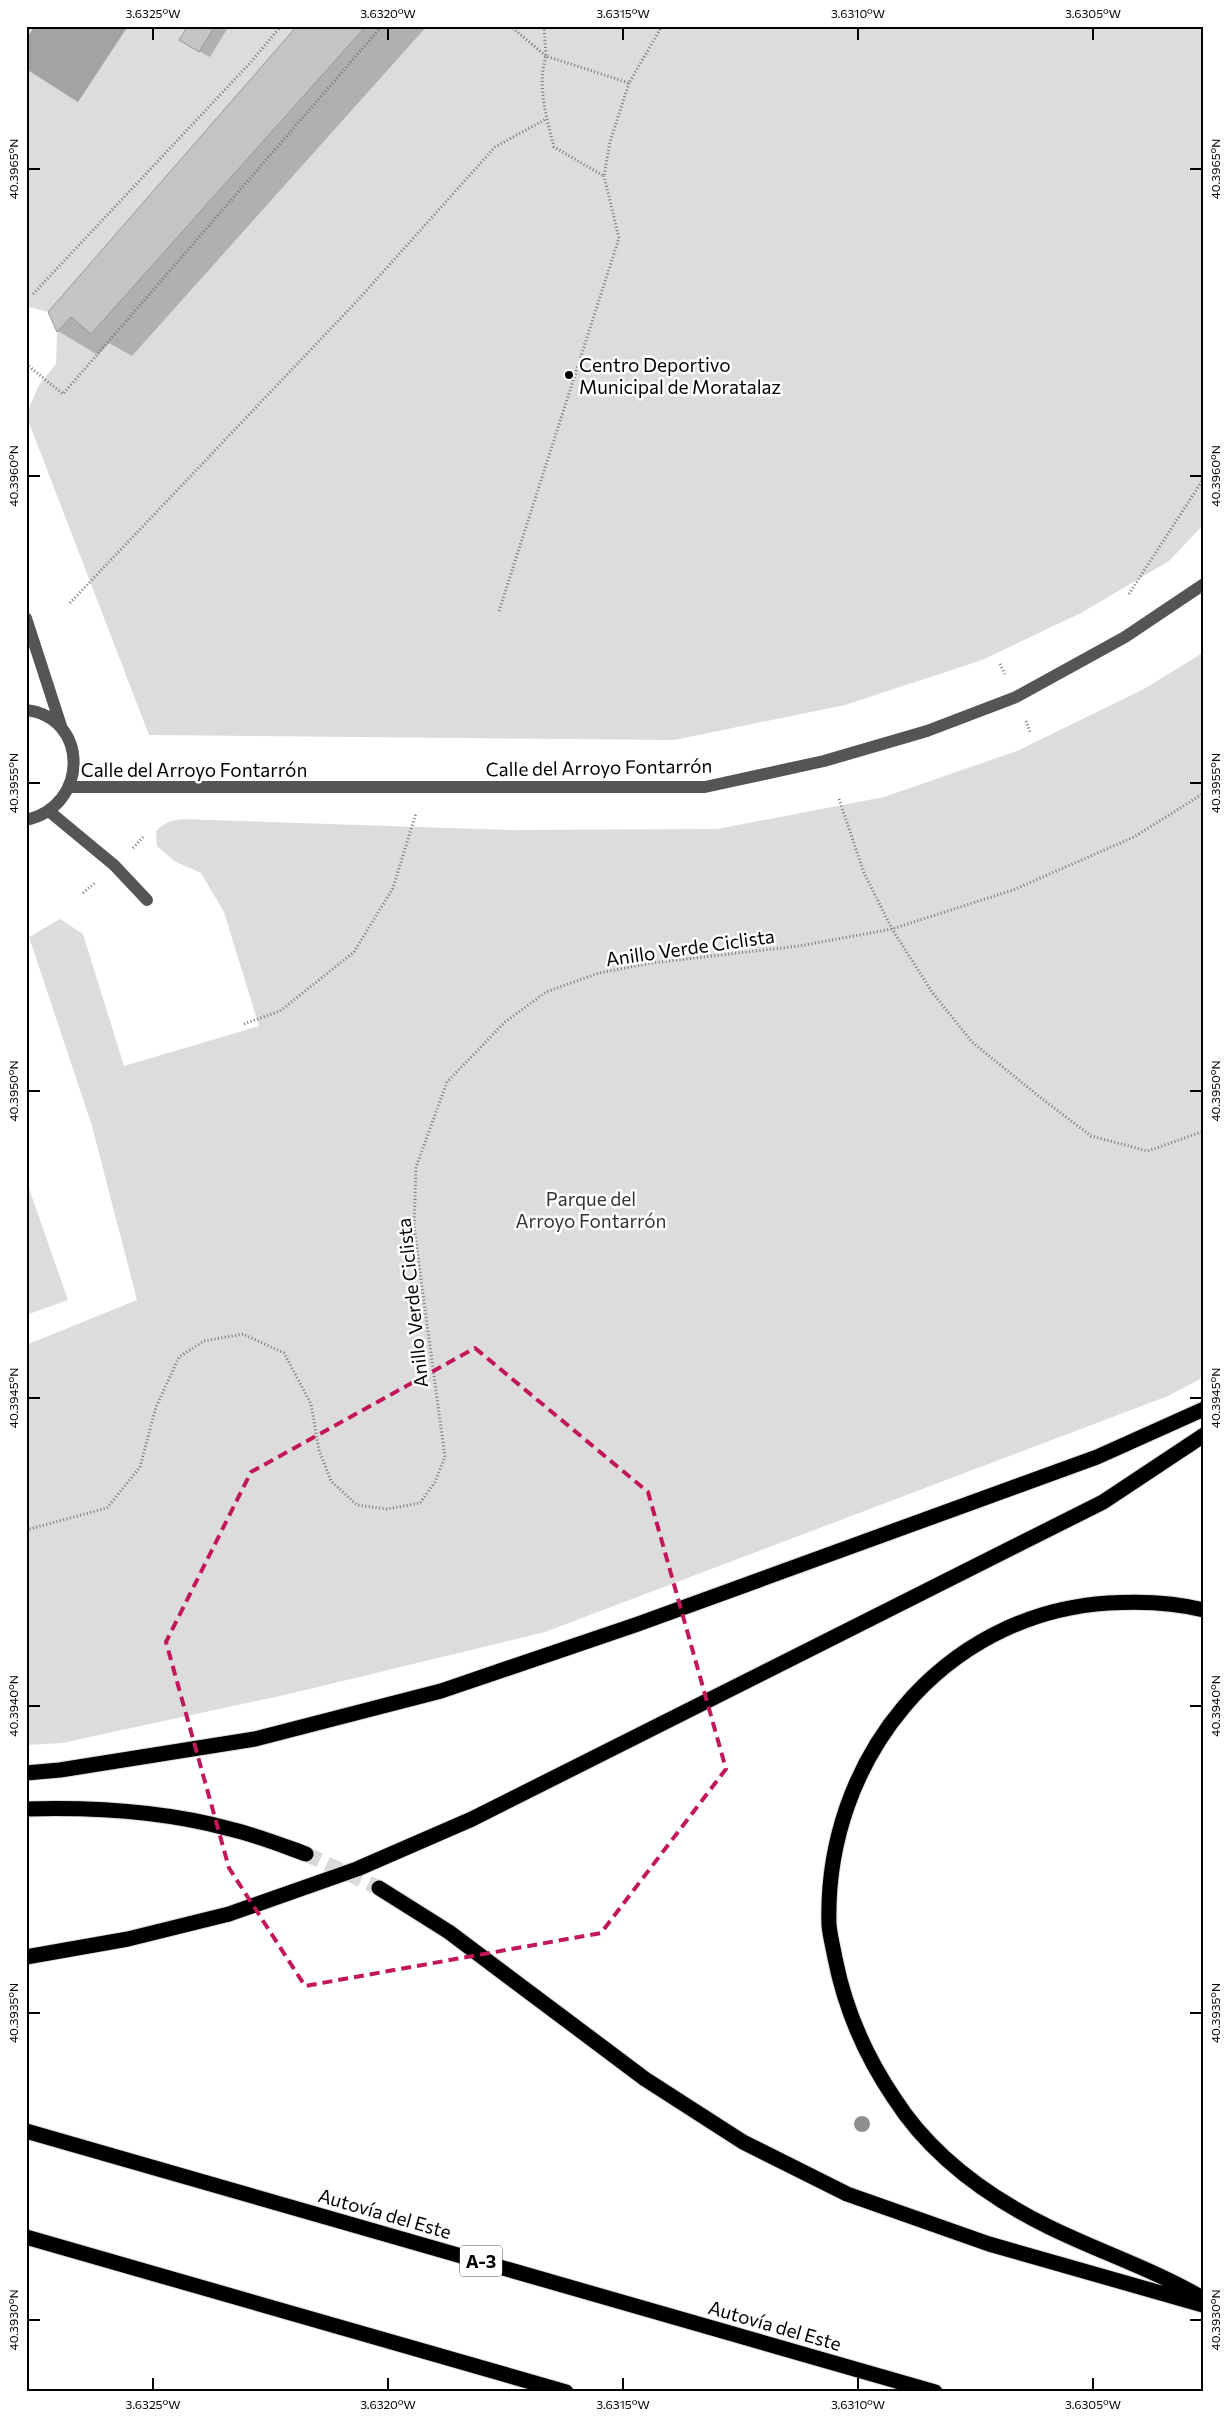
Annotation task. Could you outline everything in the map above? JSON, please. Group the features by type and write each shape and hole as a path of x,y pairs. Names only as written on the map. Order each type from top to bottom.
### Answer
{"highway":[{"path":"26,1773 60,1770 255,1739 441,1692 638,1624 1096,1457 1204,1409"},
{"path":"26,1957 128,1939 229,1914 357,1868 472,1819 1103,1502 1204,1435"},
{"path":"1204,1610 1189,1606 1136,1601 1080,1605 1031,1617 980,1640 937,1673 896,1715 862,1767 844,1816 831,1870 829,1927 841,1988 862,2044 895,2100 937,2152 990,2194 1032,2218 1181,2285 1204,2299"},
{"path":"26,1809 75,1808 149,1814 230,1828 306,1854"},
{"path":"379,1888 449,1932 645,2079 752,2146 847,2194 980,2241 1204,2305"},
{"name":"Autovía del Este","path":"26,2131 936,2392"},
{"path":"26,2237 566,2392"}],"street":[{"name":"Calle del Arroyo Fontarrón","path":"70,787 704,787 824,761 927,730 1016,697 1125,637 1204,584"},
{"path":"26,618 63,731 70,744 74,758 74,773 70,787 62,801 50,812 26,820"},
{"path":"26,710 34,711 53,721 63,731"},
{"path":"50,812 114,865 147,900"}],"path":[{"path":"33,294 251,62 281,26"},
{"path":"26,364 63,394 382,26"},
{"path":"510,26 546,56 629,83"},
{"path":"544,26 546,56 541,72 546,119 554,146 604,176"},
{"path":"499,611 619,238 604,176 610,142 629,83 662,26"},
{"path":"70,603 357,302 495,146 546,119"},
{"path":"1129,594 1204,478"},
{"path":"1024,716 1030,732"},
{"name":"Anillo Verde Ciclista","path":"26,1530 107,1508 140,1467 156,1407 179,1357 204,1341 243,1334 284,1353 311,1404 319,1450 331,1481 357,1505 387,1510 420,1503 435,1482 445,1457 414,1227 416,1167 447,1082 512,1017 546,992 599,973 651,963 800,946 892,929 1022,887 1134,837 1204,793"},
{"path":"839,799 864,873 892,929 932,992 972,1042 1091,1136 1148,1151 1204,1131"},
{"path":"244,1024 280,1011 354,952 393,888 416,813"},
{"path":"133,848 143,837"},
{"path":"83,893 99,879"}],"highlighted area":[{"path":"475,1348 648,1492 726,1769 601,1933 305,1986 229,1868 166,1642 251,1472"}],"green space":[{"name":"Centro Deportivo Municipal de Moratalaz","path":"26,26 1204,26 1204,524 1169,561 1081,613 982,660 845,705 674,740 149,735 26,415 39,385 56,364 57,332 48,312 26,306"},
{"name":"Parque del Arroyo Fontarrón","path":"1204,652 1204,1377 1168,1396 545,1632 289,1694 62,1743 26,1745 26,1345 137,1300 92,1126 29,937 60,919 83,934 124,1066 259,1026 224,912 201,873 174,861 157,846 156,831 174,820 510,830 717,829 884,797 1017,751 1144,689"},
{"path":"26,1180 68,1300 26,1315"}],"shaded area":[{"path":"35,26 128,26 78,102 26,69 26,39"}],"building":[{"path":"188,26 215,26 199,52 179,40"},
{"path":"297,26 366,26 91,334 71,317 57,332 48,312"}],"tunnel":[{"path":"306,1854 379,1888"}],"place":[{"name":"Centro Deportivo Municipal de Moratalaz","path":"569,375"}]}
